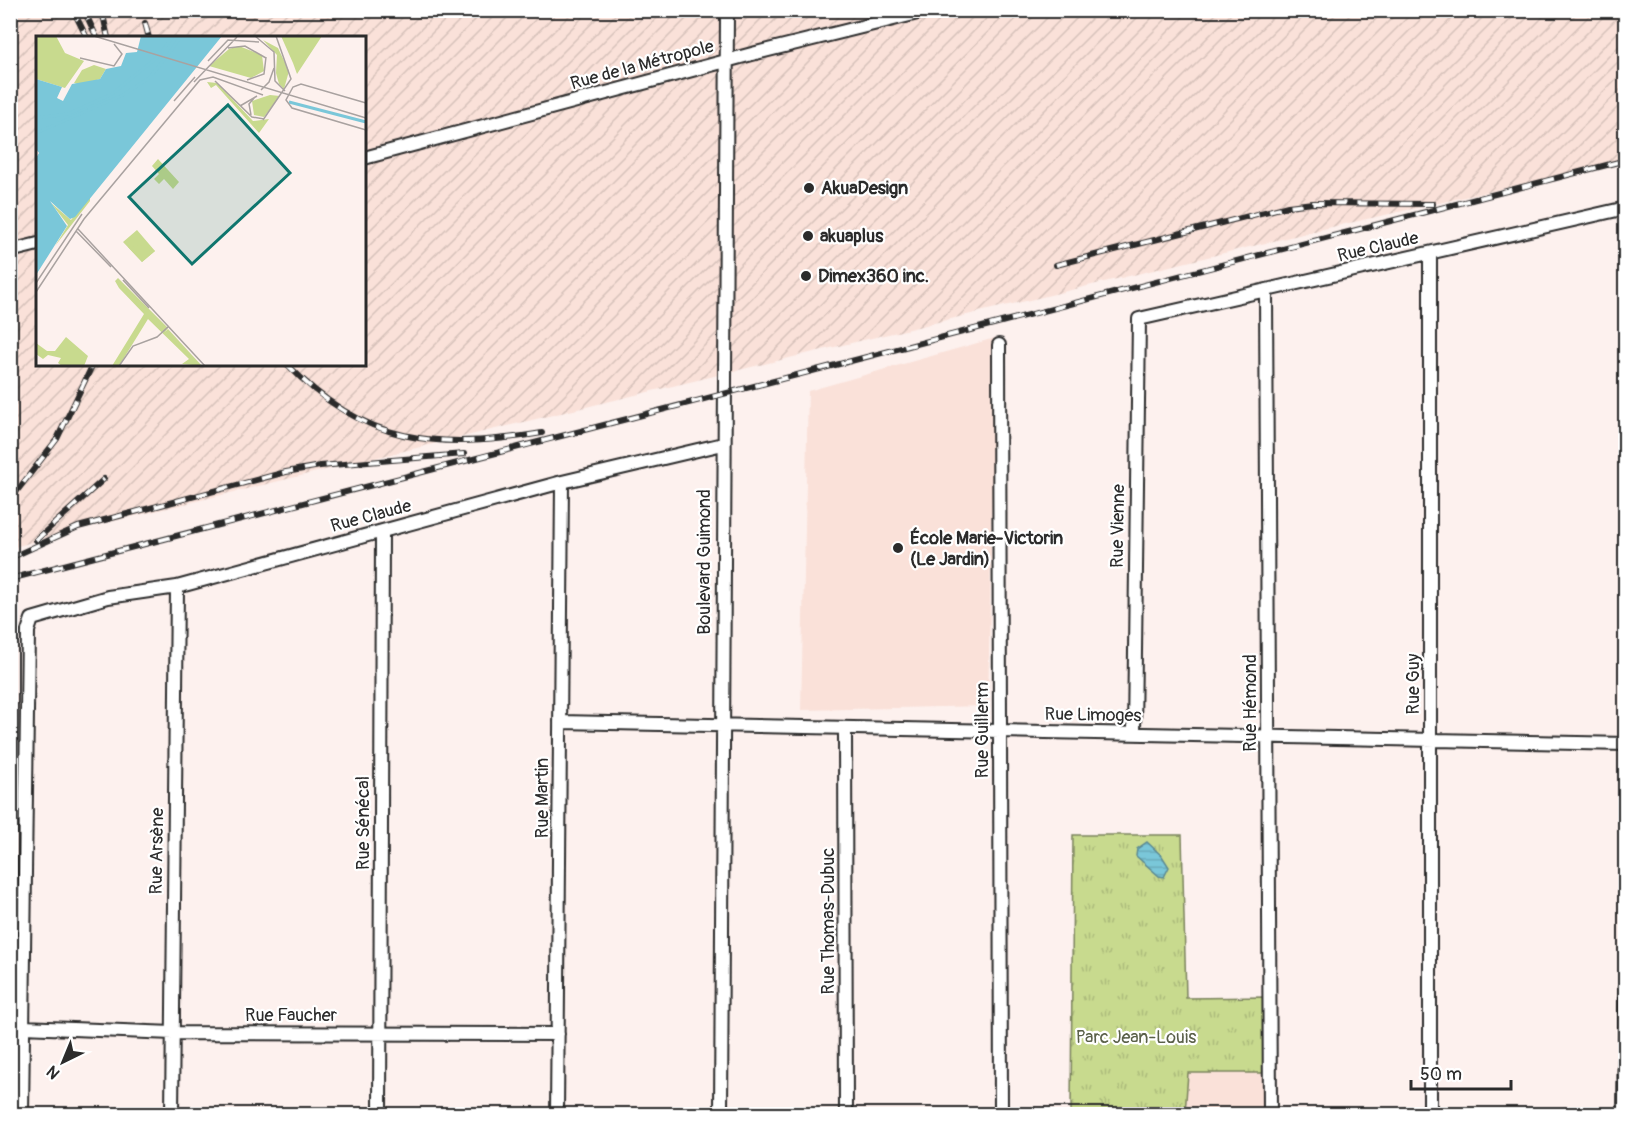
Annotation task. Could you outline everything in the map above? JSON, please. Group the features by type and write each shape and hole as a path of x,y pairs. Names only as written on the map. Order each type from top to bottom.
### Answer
{"street":[{"name":"Boulevard Guimond","path":"721,1114 727,10"},
{"name":"Rue de la Métropole","path":"366,157 727,61 930,10"},
{"name":"Rue Claude","path":"1139,318 1626,208"},
{"path":"10,251 36,244"},
{"name":"Rue Guy","path":"1430,253 1430,1114"},
{"name":"Rue Hémond","path":"1266,291 1270,1114"},
{"name":"Rue Vienne","path":"1134,734 1139,318"},
{"name":"Rue Guillerm","path":"999,345 1001,1114"},
{"name":"Rue Claude","path":"23,1026 30,622 40,615 108,597 177,587 562,482 723,444"},
{"name":"Rue Martin","path":"557,1114 562,482"},
{"name":"Rue Sénécal","path":"380,1114 382,532"},
{"name":"Rue Arsène","path":"172,1114 177,587"},
{"name":"Rue Limoges","path":"561,722 1626,744"},
{"name":"Rue Thomas-Dubuc","path":"846,728 846,1114"},
{"path":"1624,1114 1626,983"},
{"path":"22,1114 23,1026"},
{"name":"Rue Faucher","path":"23,1026 173,1033 558,1034"}],"shaded area":[{"path":"11,11 1625,11 1625,161 1336,226 64,533 11,548"},
{"name":"École Marie-Victorin (Le Jardin)","path":"995,338 988,706 801,710 808,391"},
{"path":"1187,1073 1267,1073 1267,1114 1185,1114"}],"green space":[{"name":"Parc Jean-Louis","path":"1073,835 1182,835 1186,998 1268,997 1267,1073 1188,1073 1185,1114 1071,1114"}],"water":[{"path":"1147,842 1162,856 1169,867 1164,877 1159,876 1136,856 1137,849"}],"railway":[{"path":"73,10 86,36"},
{"path":"84,10 96,36"},
{"path":"102,10 108,36"},
{"path":"145,23 148,36"},
{"path":"10,579 1626,160"},
{"path":"1056,265 1288,206 1313,203 1433,204"},
{"path":"10,500 57,439 92,366"},
{"path":"289,366 316,391 345,411 374,426 404,435 436,440 469,441 542,433"},
{"path":"10,558 78,527 286,472 320,466 464,454"},
{"path":"36,540 104,479"}],"place":[{"name":"AkuaDesign","path":"809,188"},
{"name":"akuaplus","path":"808,236"},
{"name":"Dimex360 inc.","path":"806,276"},
{"name":"École Marie-Victorin (Le Jardin)","path":"898,548"}]}
